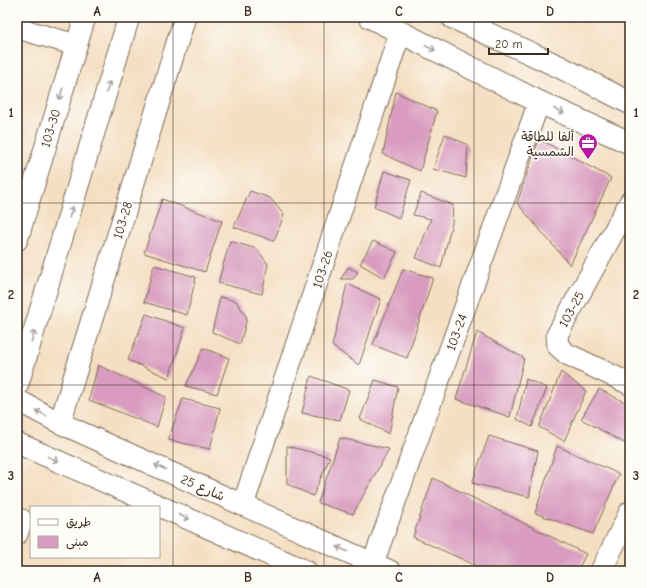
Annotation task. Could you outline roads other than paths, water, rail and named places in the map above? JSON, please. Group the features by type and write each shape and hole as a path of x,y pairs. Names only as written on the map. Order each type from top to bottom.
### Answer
{"main road":[{"path":"370,17 539,102 630,143"},
{"path":"452,17 560,67 630,104"}],"street":[{"name":"103-30","path":"17,240 84,17"},
{"path":"17,387 129,17"},
{"name":"103-28","path":"60,423 185,17"},
{"path":"17,28 76,45"},
{"name":"103-26","path":"243,505 400,33"},
{"name":"103-24","path":"382,567 539,102"},
{"name":"103-25","path":"630,202 558,335 558,346 567,354 630,384"},
{"name":"شارع 25","path":"17,400 60,423 382,567"},
{"path":"17,443 159,506"},
{"path":"160,506 306,571"},
{"path":"601,571 630,512"}],"place":[{"name":"ألفا للطاقة الشمسية","path":"588,160"}]}
